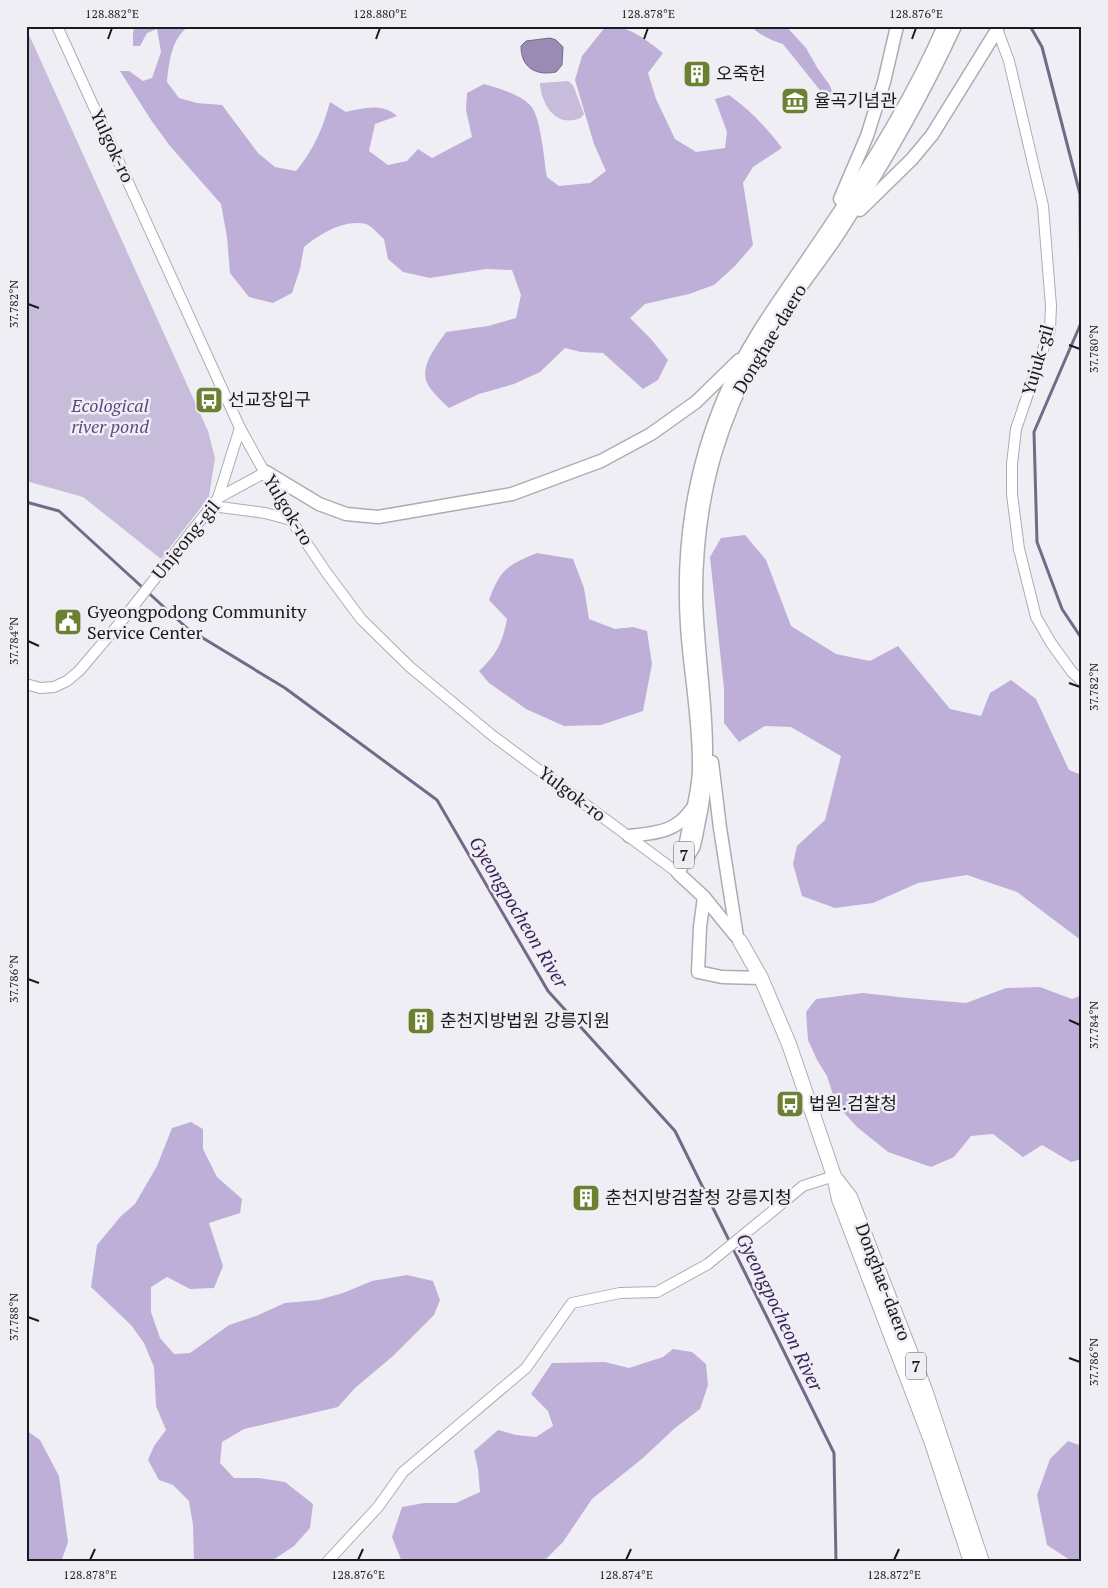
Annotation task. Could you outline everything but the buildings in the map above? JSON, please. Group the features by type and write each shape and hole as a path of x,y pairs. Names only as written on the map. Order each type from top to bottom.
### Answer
{"highway":[{"name":"Donghae-daero","path":"738,939 761,978 789,1044 834,1176 838,1199 932,1443 971,1562"},
{"name":"Donghae-daero","path":"834,1176 850,1197 922,1381 982,1562"}],"main road":[{"path":"823,237 867,136 884,82 897,26"},
{"name":"Donghae-daero","path":"738,939 680,868 684,844 695,804 699,771 698,727 687,625 686,597 688,555 697,483 713,426 735,374 768,316 823,237 881,148 922,72 944,26"},
{"name":"Donghae-daero","path":"680,868 693,848 703,804 706,772 706,727 696,572 702,516 714,456 733,400 747,371 776,322 843,228 902,130 955,26"},
{"path":"843,228 912,159 932,136 997,28"},
{"path":"266,472 319,504 346,514 378,517 512,494 601,461 651,434 696,402 748,351"},
{"name":"7","path":"706,727 738,939"},
{"path":"628,836 654,833 673,827 682,822 695,804"},
{"path":"704,897 700,927 698,972 722,977 761,978"}],"street":[{"name":"Yulgok-ro","path":"57,26 240,428 291,520 361,619 410,667 493,736 628,836 680,868"},
{"name":"Yujuk-gil","path":"997,28 1009,61 1043,206 1051,306 1050,329 1016,429 1012,464 1012,494 1019,549 1036,618 1072,672 1082,681"},
{"path":"240,428 215,502 291,520"},
{"name":"Unjeong-gil","path":"26,684 40,688 54,687 67,681 90,660 215,502 266,472"},
{"path":"327,1562 378,1507 403,1472 526,1368 572,1302 620,1293 657,1292 708,1264 803,1186 834,1176"}],"green space":[{"name":"Ecological river pond","path":"26,28 208,431 215,458 209,497 161,559 83,497 26,481"},
{"path":"568,81 573,85 584,114 574,120 560,119 550,111 541,92 540,83"}],"shaded area":[{"path":"135,26 189,26 178,37 172,51 167,82 179,98 197,103 222,105 258,153 275,167 296,171 317,139 330,102 346,112 366,108 379,108 386,109 397,116 375,124 369,151 388,165 407,161 418,149 432,158 472,137 466,110 467,93 484,84 520,98 534,110 542,139 547,177 559,186 590,183 606,171 594,144 575,80 582,56 606,26 630,31 663,53 648,73 656,99 675,139 696,152 725,148 727,132 715,99 729,95 757,119 782,148 753,167 743,183 753,245 735,266 714,285 689,294 645,304 630,318 668,360 658,380 643,389 603,353 581,352 565,348 540,372 514,384 479,394 449,408 432,391 426,381 426,366 429,359 446,332 488,326 516,318 521,295 512,270 486,269 430,278 403,272 388,259 384,239 366,224 358,223 333,229 317,237 304,247 300,269 292,293 273,303 249,297 230,273 227,237 221,204 170,146 120,71 129,71 143,81 152,78 161,52 157,29 147,33 140,46 133,46"},
{"path":"752,26 786,26 806,48 833,93 827,99 783,44 761,34"},
{"path":"550,38 556,40 563,47 562,65 556,72 549,73 542,73 531,69 524,60 521,46 526,41"},
{"path":"745,535 766,560 791,626 836,654 870,661 898,646 950,709 981,716 990,693 1011,680 1036,699 1069,770 1082,775 1082,941 1017,892 967,875 918,883 873,903 835,908 802,896 793,864 797,846 825,820 841,756 791,727 765,726 739,742 724,723 724,689 710,557 721,538"},
{"path":"537,553 573,559 584,588 589,619 615,629 633,627 647,631 652,664 643,711 601,725 564,726 526,709 489,683 479,671 498,648 507,619 489,600 497,582 501,575 512,565"},
{"path":"1040,987 1072,999 1082,995 1082,1159 1071,1162 1042,1145 1023,1157 993,1134 971,1136 954,1157 931,1167 888,1152 857,1127 836,1104 827,1076 808,1040 806,1012 816,999 863,993 966,1003 1006,988"},
{"path":"191,1122 203,1129 203,1149 217,1177 242,1199 240,1213 209,1223 223,1266 214,1288 190,1289 167,1277 151,1287 151,1312 160,1338 174,1354 190,1353 229,1325 285,1303 318,1300 343,1293 372,1281 407,1275 433,1281 440,1300 434,1315 393,1356 355,1388 338,1407 244,1429 222,1442 220,1463 234,1478 259,1478 285,1482 313,1504 310,1528 294,1546 270,1562 194,1562 193,1525 189,1501 173,1485 159,1480 148,1460 154,1446 166,1430 156,1406 154,1367 144,1343 131,1325 91,1287 97,1245 121,1216 135,1204 157,1166 172,1128"},
{"path":"673,1349 692,1352 706,1364 708,1385 700,1409 592,1499 563,1542 543,1562 402,1562 392,1537 402,1507 424,1503 456,1503 480,1492 474,1451 498,1430 516,1435 536,1437 553,1426 548,1411 531,1394 552,1363 605,1362 629,1368 663,1357"},
{"path":"26,1430 40,1440 59,1476 68,1542 61,1562 26,1562"},
{"path":"1068,1441 1082,1446 1082,1562 1073,1562 1047,1545 1037,1495 1050,1459"}],"waterway":[{"path":"1030,26 1042,47 1080,194 1081,323 1034,432 1037,542 1062,609 1082,639"},
{"name":"Gyeongpocheon River","path":"26,502 59,511 188,629 285,688 437,800 548,991 675,1131 834,1453 836,1562"}],"place":[{"name":"오죽헌","path":"697,74"},
{"name":"율곡기념관","path":"795,101"},
{"name":"선교장입구","path":"209,400"},
{"name":"Gyeongpodong Community Service Center","path":"68,622"},
{"name":"춘천지방법원 강릉지원","path":"421,1021"},
{"name":"법원.검찰청","path":"790,1104"},
{"name":"춘천지방검찰청 강릉지청","path":"586,1198"}]}
